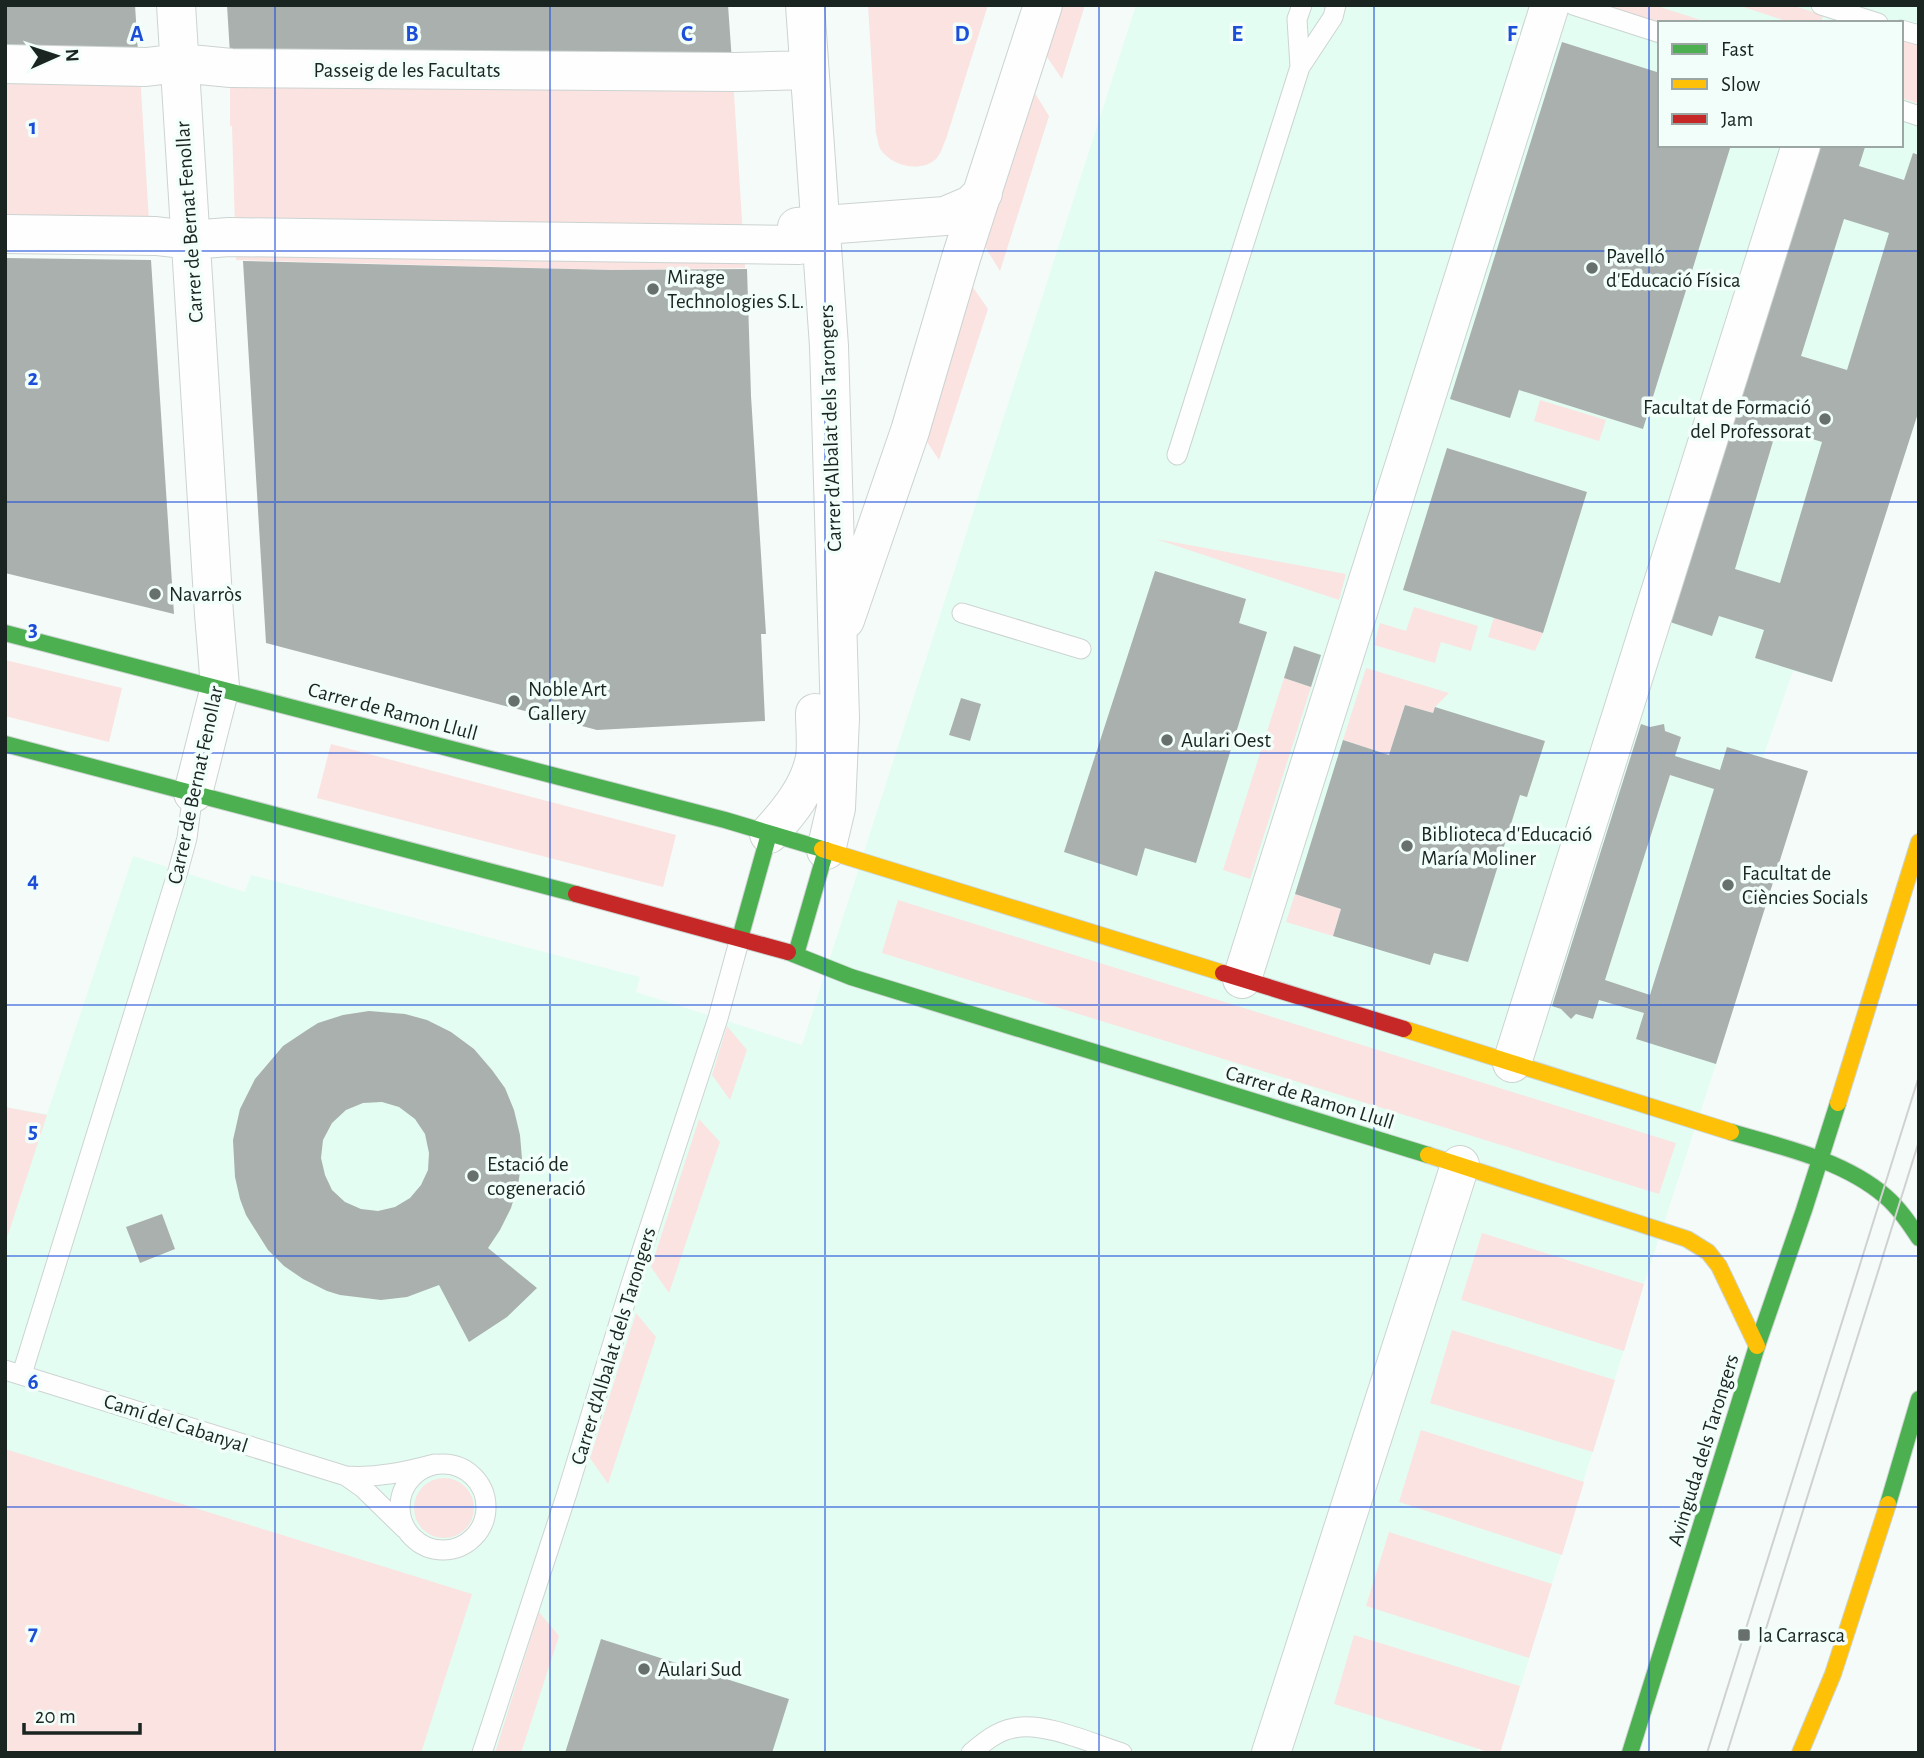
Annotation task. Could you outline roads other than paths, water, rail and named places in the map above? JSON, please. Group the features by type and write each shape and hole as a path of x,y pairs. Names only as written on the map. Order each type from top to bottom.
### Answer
{"main road":[{"name":"Carrer de Ramon Llull","path":"5,632 725,820 1819,1160"},
{"name":"Carrer de Ramon Llull","path":"5,744 796,954 851,977 1460,1165 1687,1239 1707,1252 1719,1266 1757,1346"},
{"path":"740,938 769,834"},
{"name":"Avinguda dels Tarongers","path":"1630,1753 1919,842"},
{"path":"796,954 827,850"},
{"path":"1819,1160 1860,1179 1883,1194 1919,1238"},
{"path":"1800,1753 1842,1647 1919,1399"}],"street":[{"name":"Carrer de Bernat Fenollar","path":"176,5 220,687 193,793"},
{"name":"Carrer d'Albalat dels Tarongers","path":"780,5 797,70"},
{"name":"Carrer d'Albalat dels Tarongers","path":"769,834 790,811 804,787 815,758 816,736 805,232 797,70 805,5"},
{"path":"838,641 910,432 961,258 1043,5"},
{"path":"1242,979 1550,5"},
{"name":"Passeig de les Facultats","path":"5,64 146,67 180,63 230,68 722,72 797,70"},
{"path":"1512,1063 1800,147"},
{"path":"5,234 156,236 190,240 229,237 805,232 945,216 971,205 983,193"},
{"name":"Carrer d'Albalat dels Tarongers","path":"805,232 829,346 840,736 836,808 827,850"},
{"path":"1271,1753 1460,1165"}],"lane":[{"path":"1300,67 1297,19 1301,5"},
{"path":"1177,455 1300,67 1333,17 1336,5"},
{"path":"1573,5 1658,32"},
{"path":"1821,5 1872,21"},
{"path":"962,613 1081,649"},
{"name":"Carrer de Bernat Fenollar","path":"13,1372 185,849 193,793"},
{"name":"Carrer d'Albalat dels Tarongers","path":"482,1753 718,1018 740,938"},
{"name":"Camí del Cabanyal","path":"13,1372 346,1476"},
{"path":"407,1532 400,1506 403,1492 409,1480 421,1470 435,1464"},
{"path":"435,1464 450,1464 464,1469 484,1491 487,1505 485,1520 479,1533 469,1543 457,1549 429,1549 407,1532 363,1488 346,1476 386,1475 435,1464"},
{"path":"971,1753 994,1736 1013,1728 1028,1726 1043,1728 1122,1753"}],"tram line":[{"path":"1707,1753 1919,1076"},
{"path":"1727,1753 1919,1141"}],"place":[{"name":"Pavelló d'Educació Física","path":"1592,268"},
{"name":"Mirage Technologies S.L.","path":"653,289"},
{"name":"Facultat de Formació del Professorat","path":"1825,419"},
{"name":"Navarròs","path":"155,594"},
{"name":"Noble Art Gallery","path":"514,701"},
{"name":"Aulari Oest","path":"1167,740"},
{"name":"Biblioteca d'Educació María Moliner","path":"1407,846"},
{"name":"Facultat de Ciències Socials","path":"1728,885"},
{"name":"Estació de cogeneració","path":"473,1176"},
{"name":"la Carrasca","path":"1744,1635"},
{"name":"Aulari Sud","path":"644,1669"}]}
